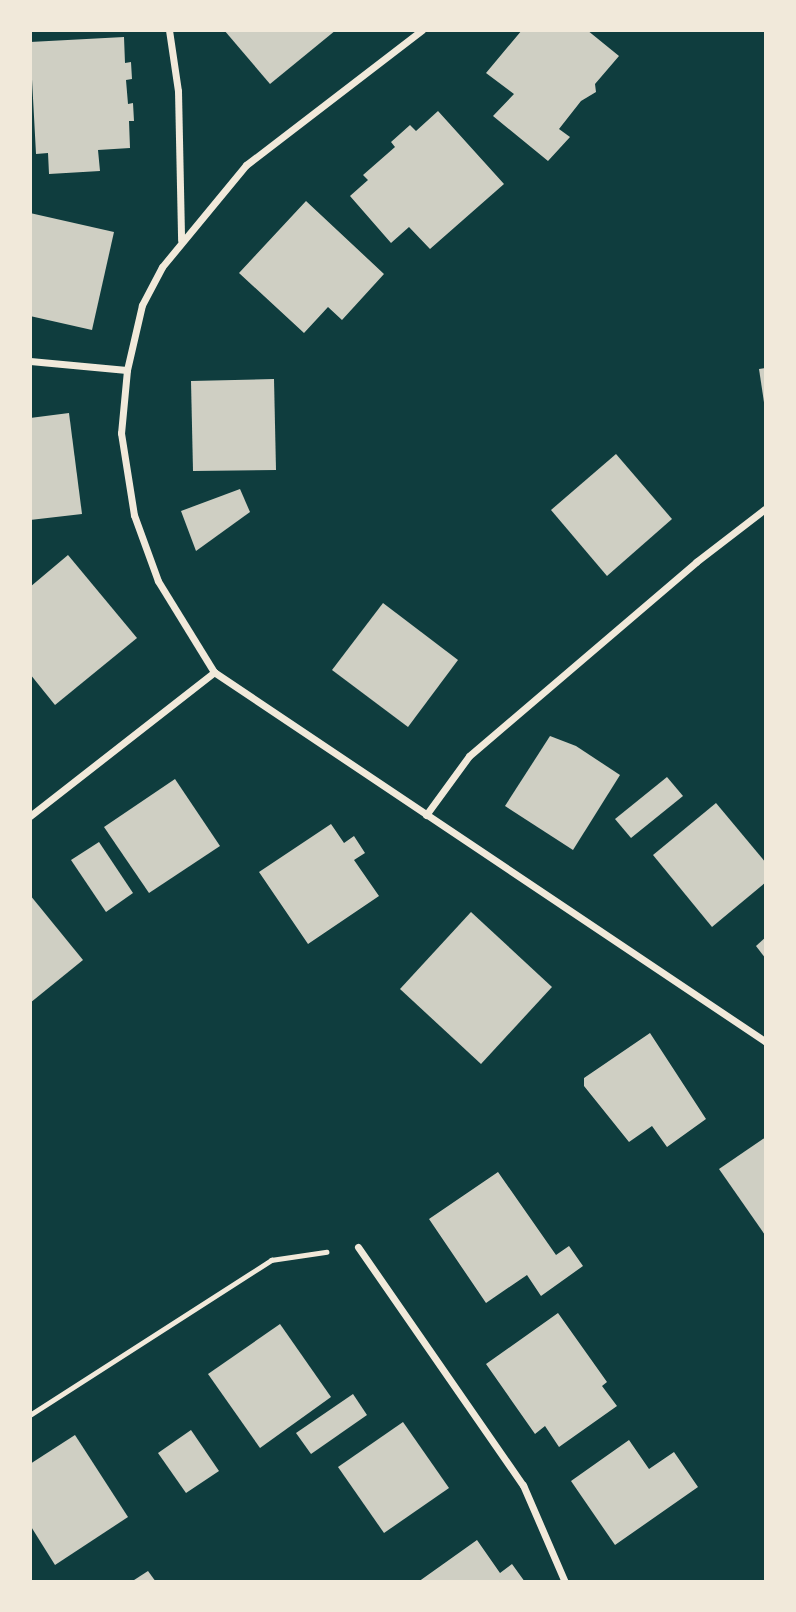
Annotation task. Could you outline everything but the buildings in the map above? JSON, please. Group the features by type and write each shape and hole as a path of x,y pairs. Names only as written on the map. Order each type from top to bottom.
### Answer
{"street":[{"path":"169,30 178,91 181,240"},
{"path":"422,30 246,165 181,240 142,305 127,370 121,433 134,515 158,581 214,672 766,1042"},
{"path":"30,361 127,370"},
{"path":"426,815 469,756 696,562 766,508"},
{"path":"30,816 214,672"},
{"path":"358,1247 523,1485 565,1582"}],"path":[{"path":"30,1415 271,1260 358,1247"}]}
